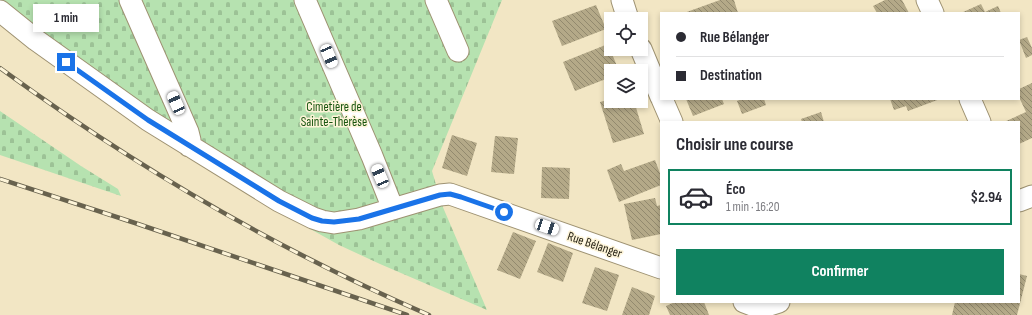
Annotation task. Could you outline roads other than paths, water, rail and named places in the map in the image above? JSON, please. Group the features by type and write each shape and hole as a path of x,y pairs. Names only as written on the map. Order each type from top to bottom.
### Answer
{"street":[{"path":"0,6 9,0"},
{"path":"130,0 188,132 190,140 189,146"},
{"path":"305,0 369,148 393,209"},
{"path":"436,0 458,51"},
{"path":"622,0 626,12"},
{"path":"927,0 933,12"},
{"name":"Rue Bélanger","path":"0,11 36,40 148,120 292,208 312,218 334,222 359,219 445,194 461,197 660,268"},
{"path":"644,56 660,96"},
{"path":"662,100 672,121"},
{"path":"970,100 980,121"},
{"path":"1020,201 1032,196"},
{"path":"747,303 760,308 776,303"}],"railway":[{"path":"0,68 103,139 208,204 261,234 316,262 429,315"},
{"path":"0,179 407,315"}],"park label":[{"name":"Cimetière de Sainte-Thérèse","path":"334,114"}]}
